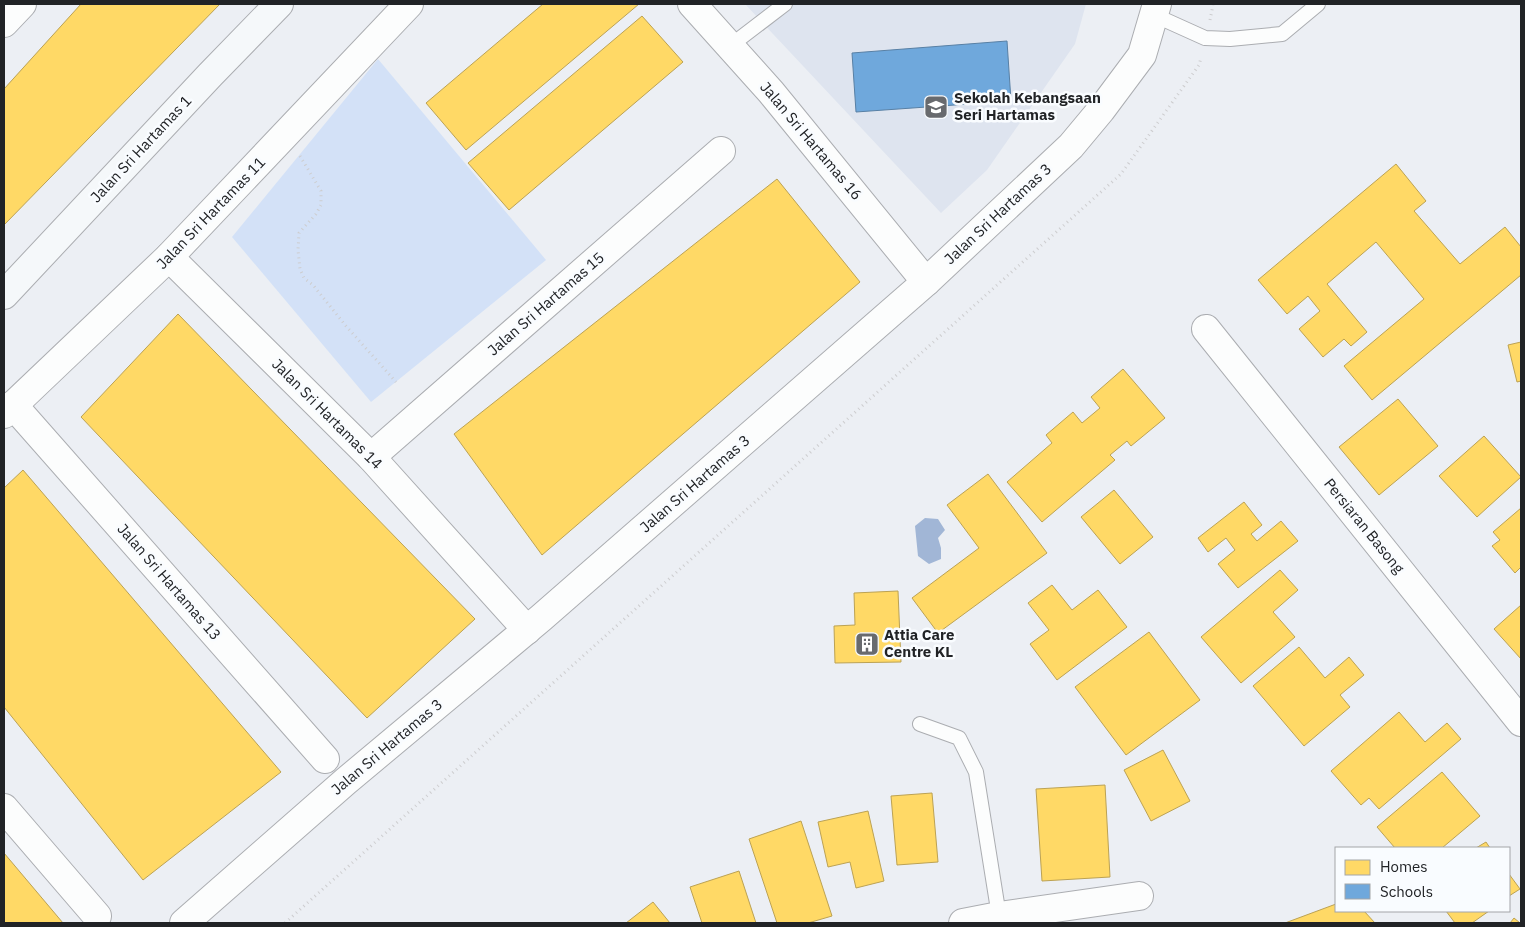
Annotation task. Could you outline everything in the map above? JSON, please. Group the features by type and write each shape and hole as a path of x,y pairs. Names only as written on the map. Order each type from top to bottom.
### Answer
{"street":[{"path":"4,23 22,4"},
{"name":"Jalan Sri Hartamas 1","path":"4,295 196,89 279,4"},
{"name":"Jalan Sri Hartamas 11","path":"9,410 170,257 409,4"},
{"name":"Jalan Sri Hartamas 16","path":"692,4 771,92 926,282"},
{"name":"Jalan Sri Hartamas 3","path":"184,923 346,781 534,624 926,282 1071,146 1101,110 1142,55 1156,10"},
{"name":"Jalan Sri Hartamas 15","path":"372,457 721,151"},
{"name":"Jalan Sri Hartamas 14","path":"170,257 372,457 478,576 534,624"},
{"name":"Persiaran Basong","path":"1206,329 1521,722"},
{"name":"Jalan Sri Hartamas 13","path":"9,410 326,759"},
{"path":"4,808 97,916"},
{"path":"963,923 1139,896"}],"lane":[{"path":"730,46 785,4"},
{"path":"1156,10 1205,38 1230,39 1282,34 1318,4"},
{"path":"920,724 960,738 976,772 999,916"}],"path":[{"path":"285,923 1121,174 1199,65 1213,5"},
{"path":"299,155 321,191 321,205 299,234 300,269 304,278 313,285 356,338 396,382"}],"shaded area":[{"name":"Sekolah Kebangsaan Seri Hartamas","path":"745,4 1086,4 1075,44 987,170 941,213"},
{"path":"378,59 546,260 371,402 232,237"},
{"path":"925,518 938,519 945,530 938,538 941,548 941,559 929,564 918,556 915,526"}],"building: Homes":[{"path":"81,4 220,4 4,225 4,89"},
{"path":"543,4 639,4 466,150 426,103"},
{"path":"642,16 683,62 509,210 468,163"},
{"path":"1396,164 1426,201 1414,211 1460,264 1505,227 1521,247 1521,275 1372,400 1344,366 1424,299 1376,242 1327,284 1367,332 1351,346 1344,339 1323,357 1299,329 1320,311 1308,296 1287,314 1258,280"},
{"path":"777,179 860,282 542,555 454,434"},
{"path":"178,314 475,619 367,718 81,417"},
{"path":"1521,342 1521,381 1517,382 1508,345"},
{"path":"1123,369 1165,418 1131,446 1127,441 1110,455 1115,460 1042,522 1007,482 1052,443 1046,435 1073,412 1082,423 1100,408 1091,397"},
{"path":"1398,399 1438,446 1379,495 1339,447"},
{"path":"1484,436 1521,477 1477,517 1439,476"},
{"path":"23,470 281,772 143,880 4,707 4,488"},
{"path":"988,474 1047,553 938,633 912,598 979,548 947,505"},
{"path":"1114,490 1153,537 1120,564 1081,517"},
{"path":"1244,502 1262,525 1251,534 1257,541 1281,521 1298,541 1238,588 1218,564 1235,550 1226,538 1208,552 1198,538"},
{"path":"1521,508 1521,567 1515,573 1492,546 1500,540 1493,532"},
{"path":"1280,570 1298,590 1273,612 1295,637 1241,683 1201,637"},
{"path":"1052,585 1072,610 1098,590 1127,627 1057,680 1030,644 1049,630 1028,603"},
{"name":"Attia Care Centre KL","path":"898,591 901,662 835,663 834,626 855,625 854,593"},
{"path":"1521,605 1521,659 1494,629"},
{"path":"1149,632 1200,700 1126,755 1075,687"},
{"path":"1299,647 1325,678 1349,657 1364,675 1340,695 1350,707 1304,746 1253,686"},
{"path":"1399,712 1425,742 1447,723 1461,739 1379,809 1369,798 1361,805 1331,771"},
{"path":"1163,750 1190,801 1151,821 1124,770"},
{"path":"1442,772 1480,816 1443,847 1394,847 1377,827"},
{"path":"1105,785 1110,877 1042,881 1036,789"},
{"path":"932,793 938,862 897,865 891,796"},
{"path":"868,811 884,881 856,888 850,862 828,867 818,822"},
{"path":"801,821 832,916 808,923 777,923 749,839"},
{"path":"1486,842 1489,847 1478,847"},
{"path":"4,853 63,923 4,923"},
{"path":"739,871 756,923 702,923 690,887"},
{"path":"1510,875 1520,889 1510,895"},
{"path":"653,902 670,923 626,923"},
{"path":"1335,904 1335,912 1365,912 1375,923 1285,923"},
{"path":"1447,912 1488,912 1472,923 1455,923"},
{"path":"1514,918 1520,923 1510,923"}],"building: Schools":[{"path":"1007,41 1011,101 856,112 852,53"}],"place":[{"name":"Sekolah Kebangsaan Seri Hartamas","path":"936,107"},
{"name":"Attia Care Centre KL","path":"867,644"}]}
